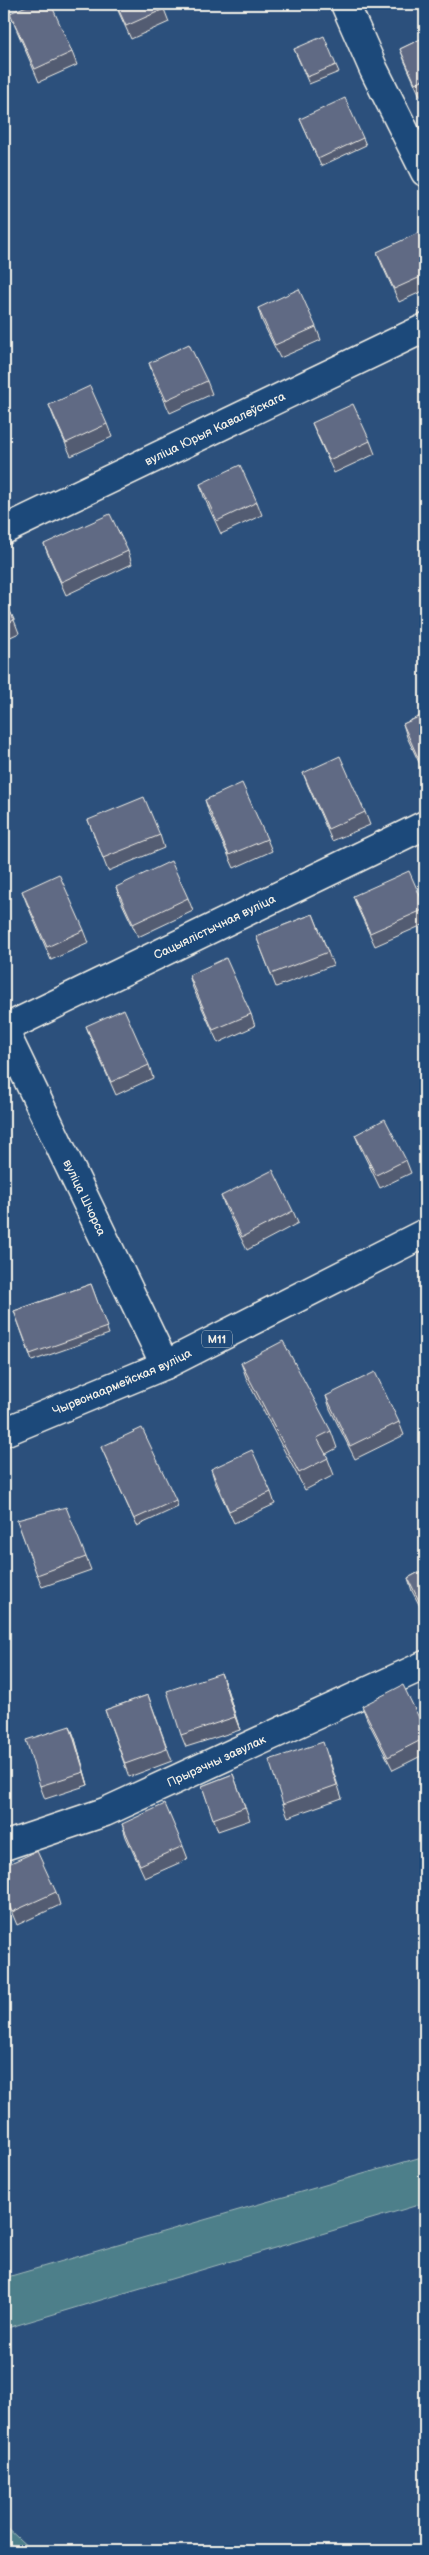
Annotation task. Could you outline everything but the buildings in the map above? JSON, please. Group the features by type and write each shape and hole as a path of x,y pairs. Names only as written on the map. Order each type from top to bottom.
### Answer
{"main road":[{"path":"345,4 374,70 425,172"},
{"name":"вуліца Юрыя Кавалеўскага","path":"4,530 425,328"},
{"name":"Сацыялістычная вуліца","path":"4,1030 425,825"},
{"name":"вуліца Шчорса","path":"4,1030 166,1365"},
{"name":"Чырвонаармейская вуліца","path":"4,1432 166,1365 425,1233"},
{"name":"Прырэчны завулак","path":"4,1846 105,1812 425,1665"}],"green space":[{"path":"425,2156 425,2203 4,2329 4,2278"},
{"path":"4,2525 32,2551 4,2551"}]}
